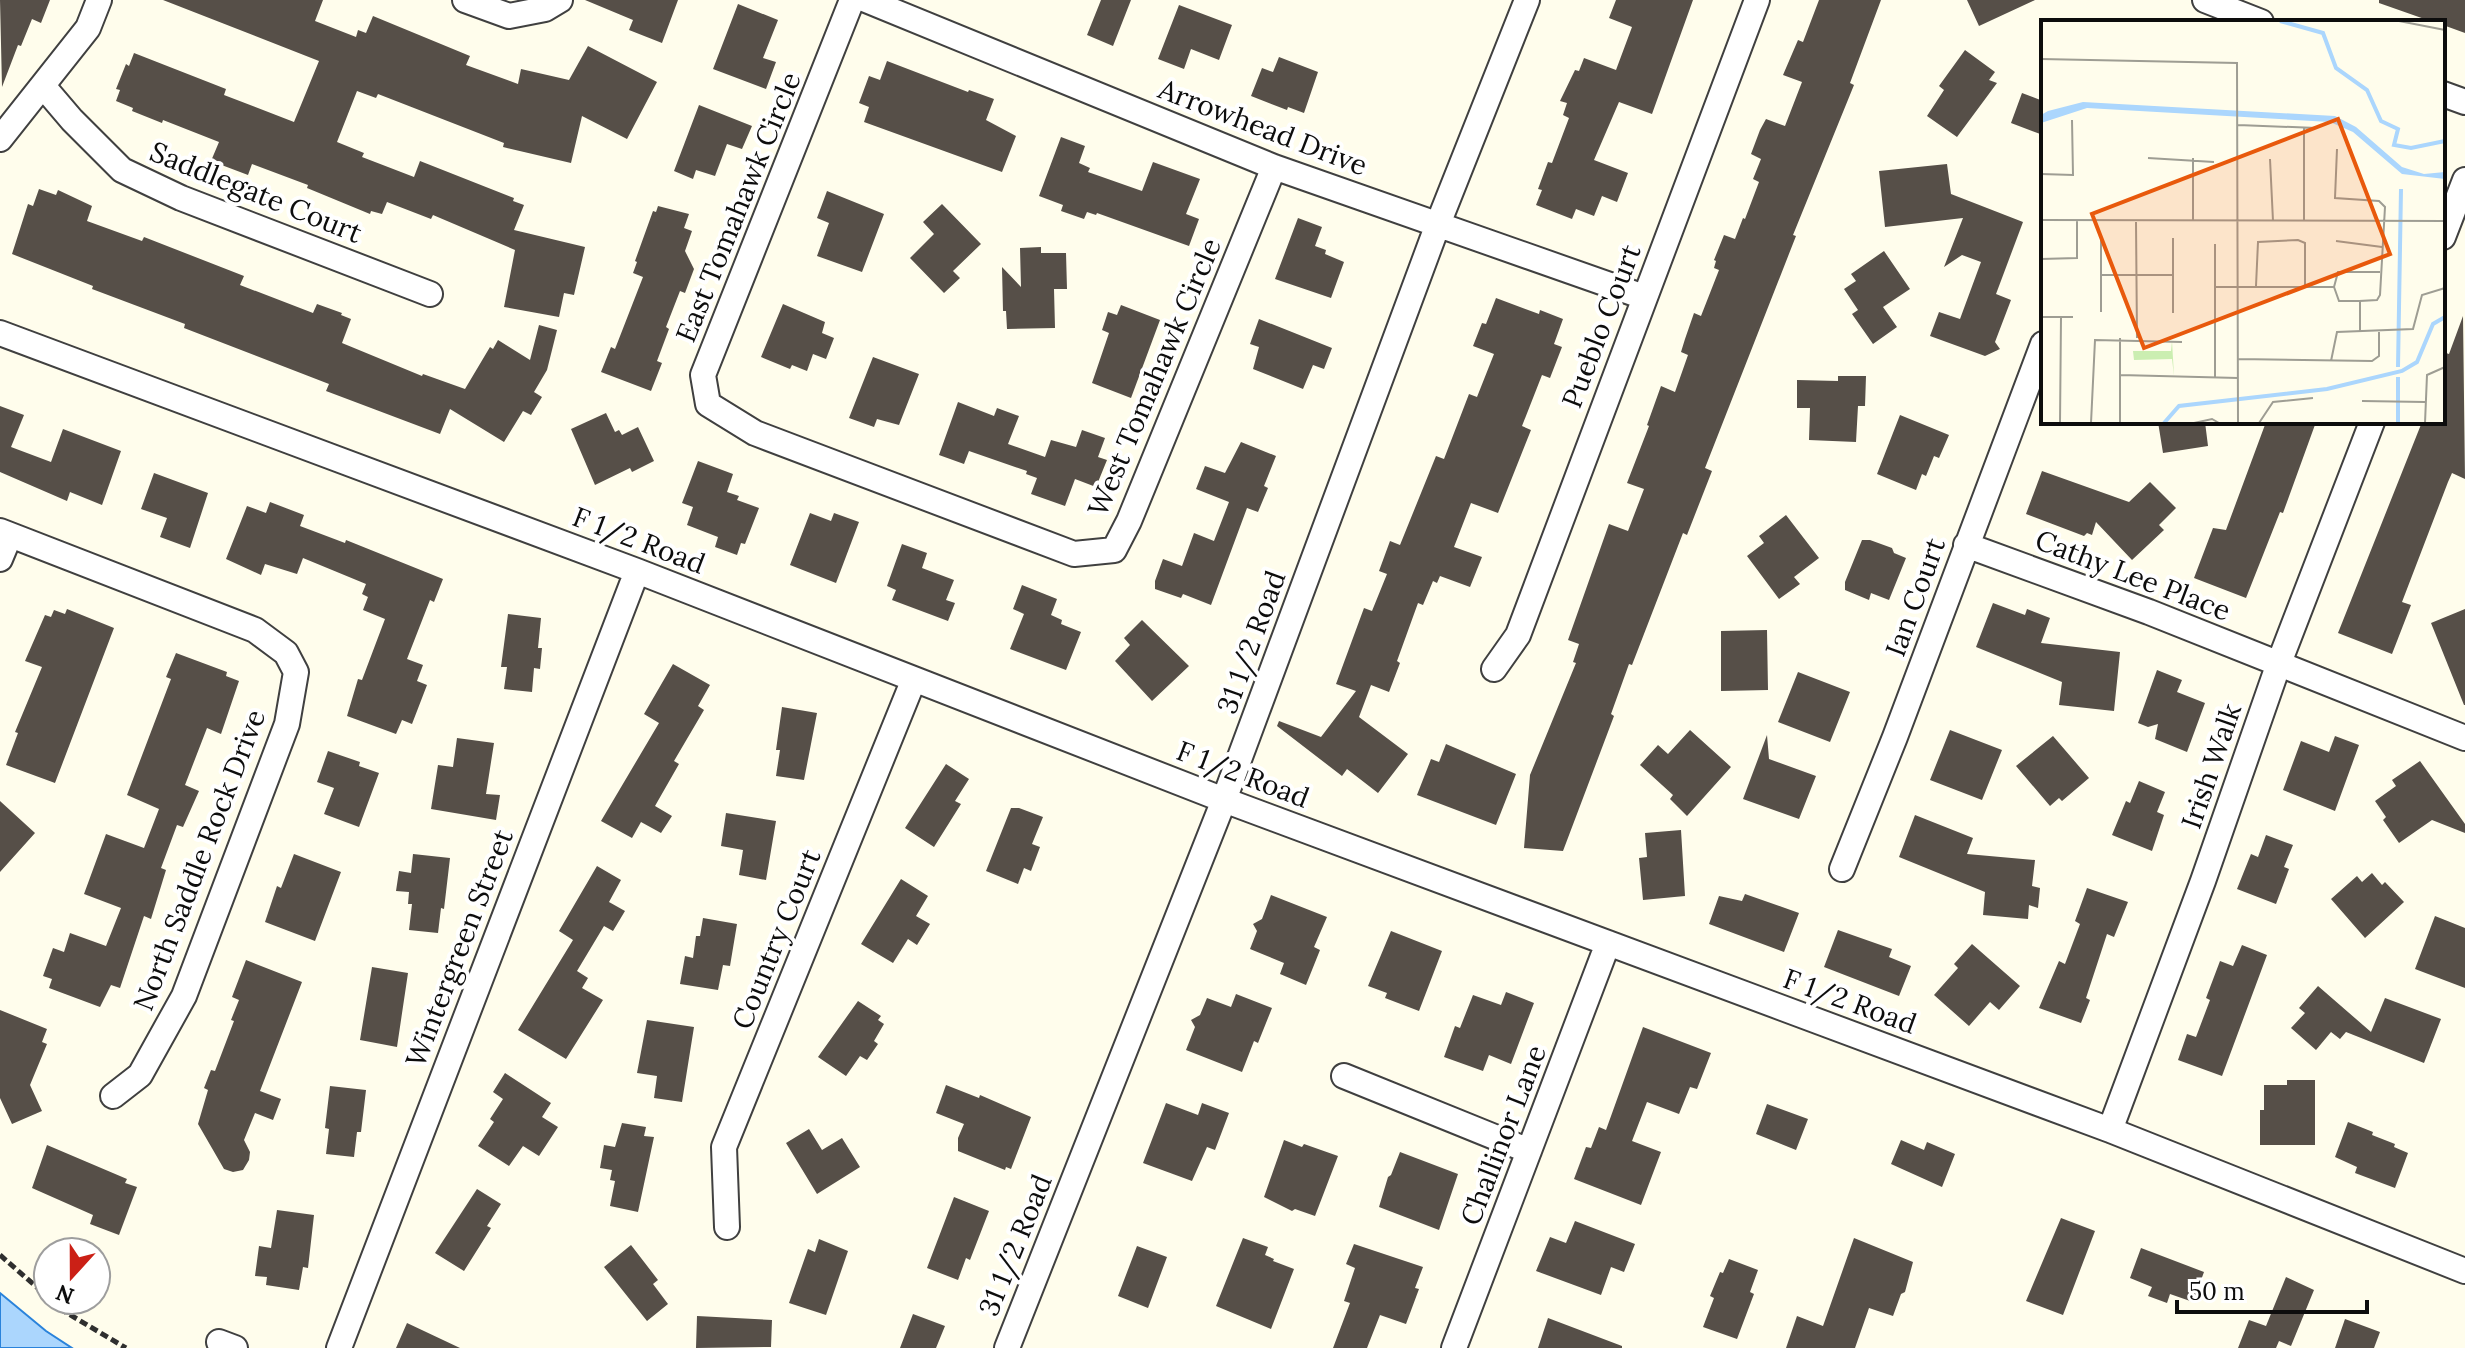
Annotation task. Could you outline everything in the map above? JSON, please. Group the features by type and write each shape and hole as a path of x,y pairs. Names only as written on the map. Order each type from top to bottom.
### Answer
{"street":[{"path":"0,139 88,28 99,0"},
{"path":"465,0 509,16 545,9 560,0"},
{"name":"East Tomahawk Circle","path":"852,0 703,375 708,404 755,433 916,494"},
{"name":"Arrowhead Drive","path":"866,0 1274,167 1644,297"},
{"name":"31 1/2 Road","path":"1007,1348 1224,800 1438,224 1527,0"},
{"name":"Pueblo Court","path":"1494,669 1518,635 1757,0"},
{"path":"2205,0 2256,20"},
{"name":"Saddlegate Court","path":"43,86 122,170 181,198 430,294"},
{"path":"2445,95 2465,102"},
{"name":"West Tomahawk Circle","path":"916,494 1074,554 1114,550 1135,507 1274,167"},
{"path":"2445,232 2465,180"},
{"name":"F 1/2 Road","path":"0,333 637,571 1224,800 2110,1130 2465,1271"},
{"name":"Ian Court","path":"1842,869 2041,349"},
{"name":"Irish Walk","path":"2110,1130 2203,881 2279,663 2371,424"},
{"path":"0,559 5,533"},
{"name":"North Saddle Rock Drive","path":"5,533 255,630 286,653 296,672 287,724 184,996 140,1075 113,1096"},
{"name":"Cathy Lee Place","path":"1966,545 2149,612 2465,738"},
{"name":"Wintergreen Street","path":"339,1348 637,571"},
{"name":"Country Court","path":"727,1227 724,1147 914,679"},
{"name":"Challinor Lane","path":"1454,1348 1608,943"},
{"path":"1344,1076 1529,1151"}],"path":[{"path":"0,1255 32,1283"},
{"path":"72,1316 126,1348"}],"water":[{"path":"0,1293 46,1331 72,1348 0,1348"}],"building":[{"path":"0,0 50,0 41,23 32,19 2,87"},
{"path":"163,0 323,0 315,21 356,37 358,30 366,33 373,16 470,56 466,65 518,84 521,69 569,80 588,46 657,82 627,139 582,116 571,163 503,147 504,143 378,94 376,98 357,91 337,142 364,153 362,157 414,177 420,161 514,198 513,201 524,205 514,230 585,247 574,295 564,293 559,317 504,307 515,250 433,215 431,219 387,202 382,214 371,211 370,214 307,188 308,185 252,164 248,175 211,161 219,142 163,120 162,123 116,101 120,90 116,89 134,53 226,89 224,95 294,122 319,61"},
{"path":"585,0 678,0 662,43 629,30 633,20"},
{"path":"1101,0 1131,0 1113,46 1087,35"},
{"path":"1616,0 1693,0 1652,114 1619,102 1594,160 1628,173 1617,202 1602,196 1594,216 1576,209 1572,219 1536,205 1542,190 1538,189 1548,162 1552,163 1569,118 1563,115 1567,103 1560,101 1575,70 1579,71 1584,58 1616,70 1632,27 1609,18"},
{"path":"1819,0 1881,0 1850,83 1854,85 1793,235 1796,236 1705,468 1712,471 1687,535 1683,533 1632,665 1629,664 1611,714 1614,716 1563,851 1524,848 1530,775 1576,663 1573,662 1579,644 1568,640 1609,524 1628,531 1644,489 1627,483 1661,386 1675,392 1688,355 1681,352 1685,339 1694,313 1701,316 1719,270 1714,268 1714,260 1724,235 1735,239 1745,219 1759,182 1753,179 1761,159 1751,154 1760,130 1766,119 1785,126 1802,82 1783,75 1798,40 1803,42"},
{"path":"1967,0 2035,0 1979,26"},
{"path":"2379,0 2465,0 2465,33 2445,26 2445,20 2427,20 2379,3"},
{"path":"738,4 778,20 763,58 776,62 766,89 713,69"},
{"path":"1179,5 1232,25 1219,60 1191,49 1184,69 1158,59"},
{"path":"1965,50 1995,72 1989,80 1997,83 1957,137 1927,116 1944,90 1939,86"},
{"path":"1279,57 1318,72 1304,113 1251,96 1262,68 1273,72"},
{"path":"887,61 994,99 986,120 1016,136 1002,172 864,122 869,107 859,103 869,76 880,80"},
{"path":"2022,93 2041,100 2041,134 2011,123"},
{"path":"699,105 752,126 742,149 727,144 715,176 696,170 693,179 674,171"},
{"path":"1061,137 1085,146 1079,163 1090,168 1088,172 1142,191 1153,162 1200,179 1186,214 1199,219 1189,246 1097,213 1087,212 1084,219 1061,211 1063,205 1039,196"},
{"path":"1947,164 1951,194 2023,222 1996,294 2011,300 1995,342 2000,349 1985,356 1930,336 1939,312 1960,319 1981,262 1962,255 1944,267 1963,218 1885,227 1879,171"},
{"path":"39,189 56,195 58,190 92,206 87,221 142,241 144,237 244,276 240,285 313,313 317,304 342,313 351,319 342,343 422,376 465,389 490,347 493,349 498,340 530,360 539,325 557,330 547,370 534,392 542,397 531,415 523,411 504,442 450,409 440,434 326,391 329,384 184,328 185,324 92,289 93,286 12,254 28,204 33,206"},
{"path":"827,191 884,214 862,272 817,256 829,223 817,218"},
{"path":"942,204 981,244 953,271 960,278 944,293 910,258 934,234 923,222"},
{"path":"658,206 689,214 684,228 692,231 685,251 694,269 685,293 680,291 666,327 669,329 657,361 662,363 651,391 601,372 611,347 615,349 643,277 633,273 635,261 653,211 656,212"},
{"path":"1298,218 1322,227 1315,246 1344,262 1331,298 1275,279"},
{"path":"1041,247 1041,253 1066,253 1067,289 1054,289 1055,328 1007,329 1006,311 1003,311 1002,267 1021,287 1020,248"},
{"path":"1884,251 1910,289 1883,307 1897,327 1873,344 1852,314 1858,310 1844,289 1856,281 1851,274"},
{"path":"1496,298 1539,314 1540,310 1563,319 1554,344 1562,347 1550,378 1542,375 1522,426 1531,430 1498,513 1471,503 1454,547 1482,557 1470,587 1440,576 1437,583 1433,581 1423,605 1418,603 1389,692 1371,685 1359,717 1408,754 1378,793 1347,769 1342,776 1277,726 1279,721 1321,737 1356,691 1336,684 1364,608 1372,611 1387,574 1379,571 1390,541 1400,545 1436,456 1444,459 1469,394 1477,397 1494,354 1473,346"},
{"path":"783,304 825,322 822,333 834,338 826,359 813,354 807,371 792,365 790,369 761,357"},
{"path":"1121,305 1160,320 1131,398 1092,383 1109,333 1102,330 1108,312 1117,315"},
{"path":"2463,316 2465,479 2452,473 2448,482 2402,602 2411,605 2392,654 2338,633 2421,424 2445,424 2445,353 2449,354"},
{"path":"1259,319 1332,348 1324,369 1313,365 1303,389 1253,369 1259,347 1250,344"},
{"path":"873,357 919,374 899,425 877,419 874,427 849,418"},
{"path":"1838,376 1866,376 1865,406 1858,406 1856,442 1809,440 1810,408 1797,408 1797,380 1838,381"},
{"path":"958,402 994,416 997,408 1019,416 1008,444 1045,457 1051,440 1076,447 1082,430 1105,438 1098,457 1107,460 1096,487 1075,479 1065,506 1031,494 1037,478 1026,474 1027,471 969,451 964,464 939,455"},
{"path":"0,406 24,415 11,447 51,462 63,429 121,451 102,505 70,492 67,501 0,472"},
{"path":"606,413 615,432 619,430 622,435 638,427 654,461 632,472 630,468 595,485 571,429"},
{"path":"1900,415 1949,435 1939,458 1934,456 1916,490 1877,474"},
{"path":"2158,424 2205,424 2208,446 2163,453"},
{"path":"2265,424 2315,424 2283,513 2280,512 2246,598 2194,578 2213,528 2226,530"},
{"path":"1241,442 1276,456 1258,512 1247,508 1211,605 1183,594 1181,598 1155,589 1163,559 1182,566 1194,533 1214,541 1229,502 1196,489 1205,466 1225,473"},
{"path":"698,461 733,474 727,492 739,496 737,500 759,508 745,544 741,543 737,555 715,547 718,537 687,525 693,507 682,503"},
{"path":"2042,471 2129,502 2150,482 2176,508 2159,525 2164,530 2132,560 2096,522 2092,535 2087,533 2084,536 2026,514"},
{"path":"154,473 208,493 190,548 160,537 167,518 141,509"},
{"path":"270,502 304,515 300,526 345,543 346,540 443,579 434,602 430,600 407,659 423,665 417,681 427,685 412,724 402,720 396,734 347,716 358,679 362,680 385,619 363,610 368,597 362,594 366,584 303,558 297,574 265,564 261,575 226,559 247,506 266,513"},
{"path":"810,513 831,521 834,513 859,522 836,583 790,565"},
{"path":"1786,515 1819,558 1794,577 1800,584 1779,599 1747,556 1764,543 1759,536"},
{"path":"1862,540 1892,548 1894,553 1906,558 1889,600 1871,593 1869,600 1845,590 1845,582"},
{"path":"902,544 927,553 922,568 954,580 946,600 955,603 948,621 892,600 896,590 887,586"},
{"path":"1022,585 1057,599 1051,615 1062,620 1061,624 1081,632 1066,670 1010,649 1024,614 1013,609"},
{"path":"1993,603 2025,615 2027,609 2050,618 2041,643 2120,652 2114,711 2059,705 2062,682 1976,647"},
{"path":"67,609 114,628 55,783 6,765 18,733 15,732 42,667 25,661 45,615 51,617 54,610 65,614"},
{"path":"2465,609 2465,705 2464,705 2431,623"},
{"path":"508,614 541,618 538,648 542,648 540,669 534,668 532,692 504,689 507,667 501,667"},
{"path":"1142,620 1189,666 1152,701 1115,661 1130,645 1124,638"},
{"path":"1767,630 1768,690 1721,691 1721,631"},
{"path":"176,653 227,672 226,676 239,681 221,734 207,728 185,785 199,791 183,827 177,825 161,868 166,870 151,919 144,916 120,988 111,985 100,1007 49,988 52,979 43,976 53,948 64,952 70,933 106,946 121,908 84,894 106,834 144,848 159,809 127,795 171,679 166,677"},
{"path":"673,664 710,685 698,706 704,710 674,761 679,764 655,806 672,816 661,833 641,822 632,838 601,821 659,723 644,714"},
{"path":"2157,670 2182,680 2177,692 2205,703 2187,752 2155,739 2158,724 2148,727 2138,723"},
{"path":"1798,672 1850,692 1830,742 1778,722"},
{"path":"782,707 817,713 804,780 776,776"},
{"path":"1690,730 1731,767 1687,816 1670,799 1673,795 1640,765 1658,745 1668,754"},
{"path":"1950,730 2002,750 1982,800 1930,780"},
{"path":"1767,735 1769,759 1816,776 1799,819 1743,799"},
{"path":"2053,736 2089,778 2062,801 2059,798 2050,806 2016,766"},
{"path":"2335,736 2359,745 2335,811 2283,790 2301,741 2329,752"},
{"path":"457,738 494,743 486,794 500,795 496,820 431,809 438,765 453,767"},
{"path":"1446,744 1516,774 1496,825 1417,795 1431,759 1439,762"},
{"path":"328,751 360,762 359,766 379,773 359,827 324,814 334,788 317,782"},
{"path":"2420,761 2465,824 2465,833 2432,820 2399,843 2383,820 2386,817 2375,801 2396,786 2392,780"},
{"path":"946,764 969,779 955,801 961,804 934,847 905,828"},
{"path":"2139,781 2165,792 2157,812 2164,815 2152,851 2112,835 2126,801 2130,803"},
{"path":"0,801 35,833 0,872"},
{"path":"1011,808 1043,817 1032,844 1040,847 1031,871 1024,868 1018,884 986,871"},
{"path":"726,813 776,821 766,880 739,875 743,850 721,846"},
{"path":"1915,815 1973,838 1967,854 2035,860 2032,886 2040,888 2038,908 2029,905 2028,919 1983,915 1985,892 1899,857"},
{"path":"1681,830 1685,896 1643,900 1639,858 1647,857 1645,833"},
{"path":"2266,835 2293,845 2284,867 2289,869 2276,904 2237,889 2251,854 2258,857"},
{"path":"294,854 341,872 315,941 265,922 277,886 281,888"},
{"path":"413,854 450,858 438,933 409,930 412,904 408,904 409,892 396,891 399,871 411,873"},
{"path":"597,866 621,880 609,902 625,911 613,931 604,926 577,971 588,978 582,988 603,1000 566,1059 518,1030 573,940 559,931"},
{"path":"2372,873 2404,902 2365,938 2331,899 2357,876 2362,882"},
{"path":"901,879 928,896 916,916 930,924 917,945 908,939 893,963 861,944"},
{"path":"2087,888 2128,902 2114,937 2107,934 2081,1023 2039,1008 2059,961 2065,964 2080,924 2075,921"},
{"path":"1745,894 1799,913 1784,952 1709,924 1719,896 1742,901"},
{"path":"1271,895 1327,917 1314,947 1320,950 1306,985 1280,974 1284,963 1250,949 1257,931 1253,924 1262,919"},
{"path":"2435,916 2465,928 2465,988 2415,969"},
{"path":"703,918 737,924 730,966 723,965 718,990 680,984 685,956 693,958 696,936 700,936"},
{"path":"1838,930 1892,949 1889,957 1911,966 1899,996 1824,967"},
{"path":"1391,931 1442,951 1419,1011 1385,998 1387,993 1368,986"},
{"path":"1972,944 2020,986 1999,1010 1990,1002 1969,1026 1934,995 1958,968 1954,964"},
{"path":"2242,945 2267,955 2222,1076 2178,1060 2187,1034 2196,1037 2220,961 2233,966"},
{"path":"246,960 302,982 260,1091 281,1099 273,1120 255,1113 244,1140 250,1152 249,1160 243,1170 233,1172 224,1169 198,1124 208,1090 204,1088 211,1070 215,1071 234,1021 231,1020 239,1000 232,997"},
{"path":"372,967 408,973 397,1047 360,1040"},
{"path":"2318,986 2371,1032 2385,998 2441,1019 2424,1063 2346,1032 2340,1039 2331,1032 2316,1050 2291,1028 2305,1013 2299,1008"},
{"path":"1506,992 1534,1003 1511,1064 1489,1055 1483,1071 1444,1057 1455,1026 1460,1028 1473,995 1501,1005"},
{"path":"1236,994 1272,1008 1242,1072 1186,1050 1195,1027 1191,1020 1200,1015 1207,998 1231,1007"},
{"path":"858,1001 881,1016 878,1020 884,1024 874,1041 878,1044 867,1060 860,1056 846,1076 818,1057"},
{"path":"0,1010 47,1029 42,1042 47,1044 30,1085 42,1111 12,1124 0,1098"},
{"path":"647,1020 694,1027 682,1102 654,1098 657,1076 637,1073"},
{"path":"1643,1027 1711,1053 1697,1089 1690,1087 1679,1114 1647,1102 1632,1141 1661,1152 1641,1205 1574,1179 1586,1147 1591,1148 1599,1127 1606,1130"},
{"path":"505,1073 551,1103 542,1117 558,1127 539,1156 523,1146 509,1166 478,1146 494,1122 490,1119 503,1099 493,1092"},
{"path":"2287,1080 2315,1080 2315,1145 2260,1145 2264,1085 2287,1085"},
{"path":"946,1085 979,1098 980,1095 1031,1117 1011,1169 1006,1167 1005,1170 958,1151 958,1138 964,1124 936,1113"},
{"path":"330,1086 366,1090 361,1132 357,1132 354,1157 326,1154 329,1129 325,1128"},
{"path":"1166,1103 1198,1115 1202,1103 1229,1113 1215,1150 1207,1147 1192,1181 1143,1163"},
{"path":"1767,1104 1808,1119 1796,1150 1756,1134"},
{"path":"2348,1122 2373,1132 2372,1135 2408,1153 2395,1188 2355,1173 2357,1167 2335,1157"},
{"path":"622,1123 646,1127 644,1136 654,1137 638,1212 610,1206 615,1181 610,1180 612,1170 600,1168 604,1145 615,1147"},
{"path":"809,1129 822,1150 842,1138 860,1167 817,1194 786,1143"},
{"path":"1284,1140 1338,1156 1315,1216 1295,1209 1292,1211 1264,1197"},
{"path":"1901,1140 1924,1150 1927,1142 1955,1154 1942,1187 1891,1164"},
{"path":"47,1145 127,1179 125,1183 137,1187 119,1235 90,1224 93,1215 32,1188"},
{"path":"1400,1152 1458,1174 1439,1230 1379,1207"},
{"path":"477,1189 501,1204 487,1226 491,1228 464,1271 435,1253"},
{"path":"954,1197 989,1211 970,1260 966,1258 958,1280 927,1268"},
{"path":"277,1210 314,1215 308,1268 303,1267 299,1290 266,1285 267,1277 255,1276 259,1246 271,1248"},
{"path":"2061,1218 2095,1231 2063,1315 2026,1301"},
{"path":"1575,1221 1635,1244 1624,1272 1611,1267 1601,1295 1536,1271 1550,1237 1566,1243"},
{"path":"1243,1238 1268,1247 1265,1255 1294,1269 1271,1329 1216,1306"},
{"path":"1854,1238 1913,1262 1905,1292 1901,1294 1893,1316 1869,1308 1855,1348 1786,1348 1797,1316 1823,1326"},
{"path":"819,1239 848,1251 826,1315 789,1303 808,1249 815,1252"},
{"path":"1354,1244 1423,1267 1415,1288 1419,1289 1406,1324 1380,1315 1367,1348 1333,1348 1350,1303 1344,1301 1355,1268 1346,1264"},
{"path":"631,1245 658,1280 653,1284 668,1304 647,1321 604,1267"},
{"path":"1137,1246 1167,1257 1148,1308 1118,1296"},
{"path":"2141,1248 2204,1272 2193,1302 2170,1294 2167,1303 2148,1296 2152,1287 2130,1278"},
{"path":"1729,1259 1758,1270 1750,1292 1754,1294 1737,1339 1703,1327 1714,1298 1710,1296"},
{"path":"2286,1277 2314,1290 2291,1346 2279,1341 2276,1348 2238,1348 2249,1320 2266,1326"},
{"path":"913,1314 945,1326 936,1348 900,1348"},
{"path":"697,1316 772,1320 771,1347 696,1348"},
{"path":"1548,1318 1622,1346 1622,1348 1538,1348"},
{"path":"2345,1319 2380,1332 2374,1348 2335,1348"},
{"path":"407,1323 460,1348 396,1348"}]}
